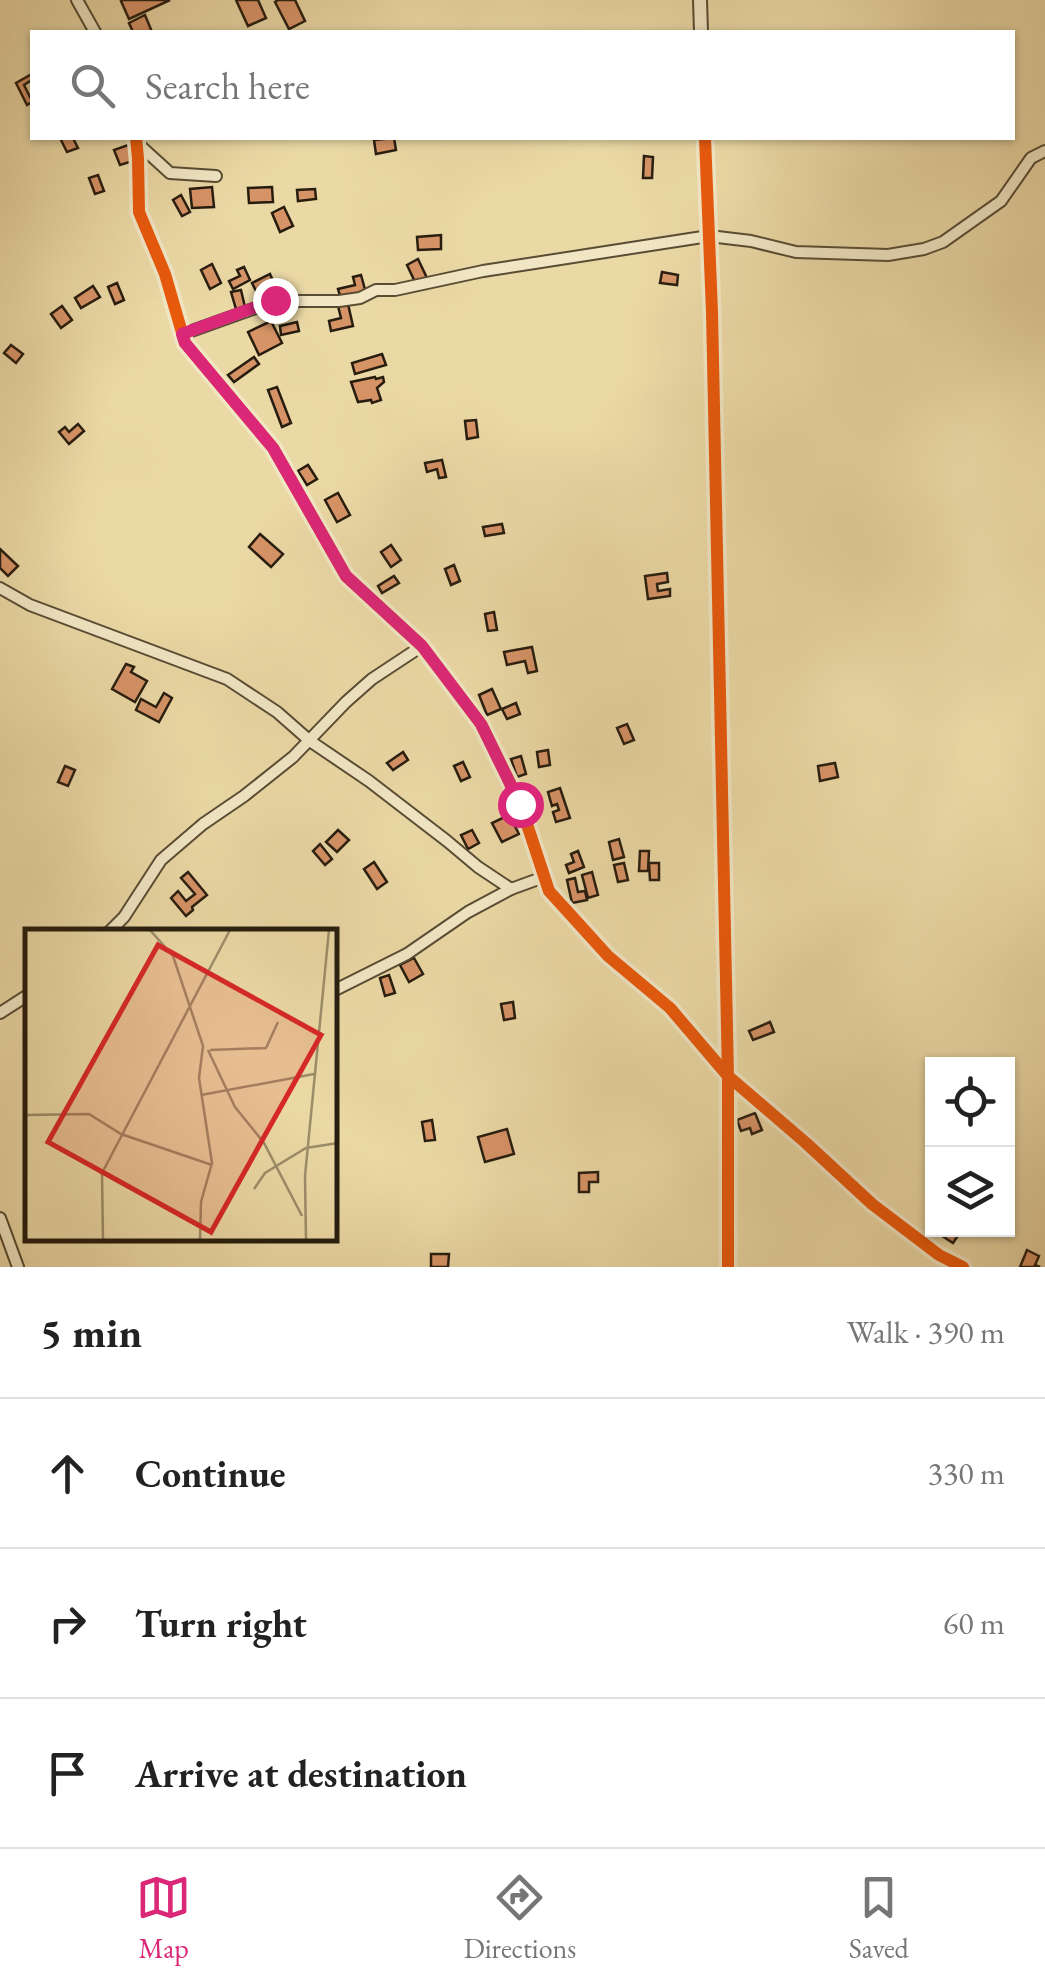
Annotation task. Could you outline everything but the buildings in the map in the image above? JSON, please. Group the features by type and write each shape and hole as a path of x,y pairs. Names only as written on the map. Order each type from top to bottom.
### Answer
{"street":[{"path":"77,0 94,30"},
{"path":"700,0 701,30"},
{"path":"136,140 170,173 216,176"},
{"path":"136,140 139,212 165,274 185,343 273,448 346,576 422,646 481,724 520,804 549,891 608,956 670,1008 728,1076 872,1204 939,1255 963,1267"},
{"path":"705,140 728,1076 728,1267"},
{"path":"182,334 275,300 350,300 376,290 395,290 483,270 710,236 796,252 888,255 924,249 943,242 1001,201 1031,158 1045,150"},
{"path":"0,588 30,605 227,679 277,712 310,741 370,781 478,867 512,889"},
{"path":"112,929 161,860 310,741 372,679 422,646"},
{"path":"338,988 407,954 468,912 544,877"},
{"path":"0,1013 25,997"},
{"path":"0,1218 18,1267"}],"cycle path":[{"path":"136,140 139,212 165,274 185,343 273,448 346,576 422,646 481,724 520,803 549,891 608,956 670,1008 728,1076 872,1204 939,1255 963,1267"},
{"path":"705,140 728,1076 728,1267"}],"route":[{"path":"275,300 182,334 185,343 273,448 346,576 422,646 481,724 520,804"}]}
